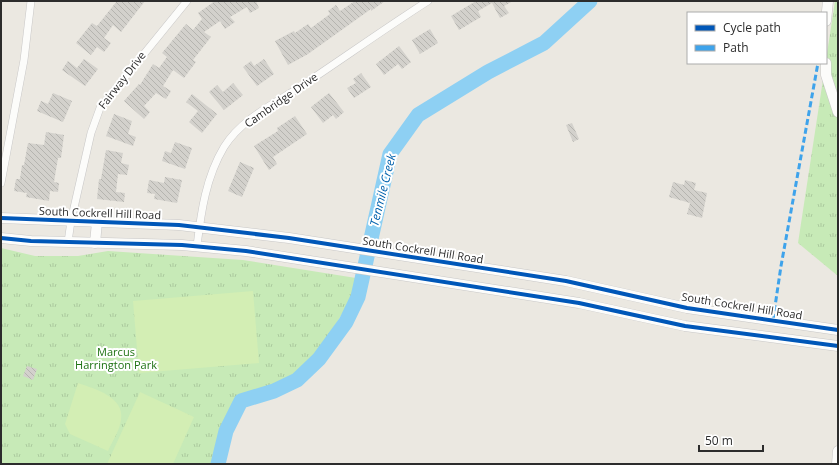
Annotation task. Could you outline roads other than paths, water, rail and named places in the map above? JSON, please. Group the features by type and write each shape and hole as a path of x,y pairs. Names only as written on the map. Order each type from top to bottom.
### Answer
{"main road":[{"path":"827,12 828,1"},
{"path":"826,64 826,75 838,112"},
{"name":"South Cockrell Hill Road","path":"1,218 199,227 329,244 584,285 687,308 838,330"},
{"path":"95,243 97,222"},
{"path":"1,238 31,241 197,246 246,250 579,303 685,326 838,346"},
{"path":"579,303 584,285"},
{"path":"836,464 838,450"}],"street":[{"path":"1,183 24,60 31,1"},
{"name":"Fairway Drive","path":"68,242 71,221 91,133 100,108 187,1"},
{"name":"Cambridge Drive","path":"197,246 206,186 215,164 225,146 238,131 274,102 428,1"}],"waterway":[{"name":"Tenmile Creek","path":"218,464 226,431 241,401 274,391 297,380 319,359 346,322 358,297 390,154 418,115 488,72 544,43 590,1"}],"park label":[{"name":"Marcus Harrington Park","path":"116,358"}]}
